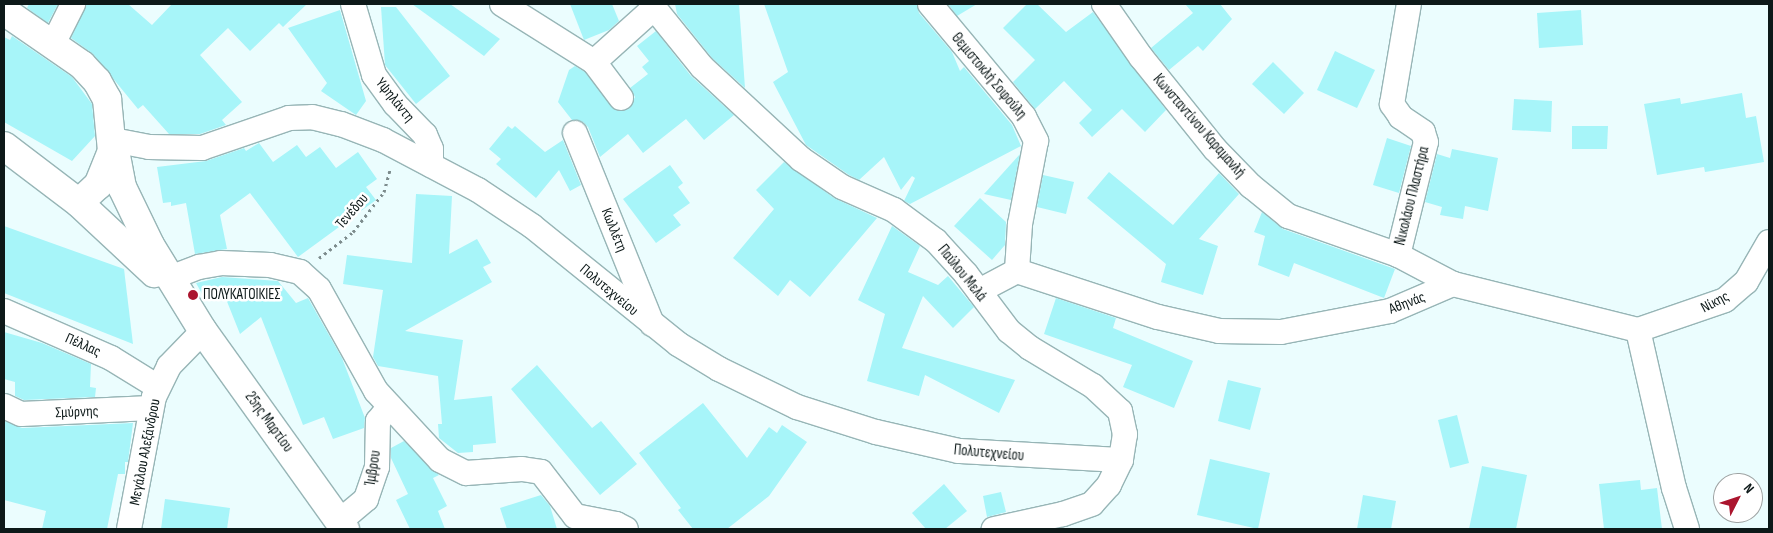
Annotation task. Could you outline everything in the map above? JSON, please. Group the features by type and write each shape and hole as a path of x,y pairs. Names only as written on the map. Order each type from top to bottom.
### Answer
{"main road":[{"name":"25ης Μαρτίου","path":"4,11 82,65 103,90 119,176 130,208 198,323 342,525"},
{"path":"79,203 103,175 113,140"},
{"name":"25ης Μαρτίου","path":"4,146 79,203 136,254 198,323"}],"street":[{"path":"53,44 72,4"},
{"name":"Υψηλάντη","path":"353,4 374,75 395,104 425,135 431,149 431,165"},
{"path":"502,4 594,62 620,98"},
{"name":"Θεμιστοκλή Σοφούλη","path":"930,4 1024,117 1036,141 1020,224 1017,271"},
{"name":"Κωνσταντίνου Καραμανλή","path":"1104,4 1153,72 1215,148 1251,186 1288,216 1398,255 1453,284"},
{"name":"Νικολάου Πλαστήρα","path":"1398,255 1426,142 1424,132 1401,117 1392,104 1409,4"},
{"path":"594,62 652,6"},
{"name":"Παύλου Μελά","path":"652,6 702,66 801,159 842,187 894,210 913,223 947,251 1001,322 1019,340 1093,386 1116,406 1124,421 1121,460 1109,484 1092,504 1063,514 994,529"},
{"name":"Πολυτεχνείου","path":"113,140 149,147 202,148 272,122 300,116 341,124 397,147 505,206 653,326 719,369 798,407 876,432 972,452 1121,460"},
{"name":"Κωλλέτη","path":"575,133 653,326"},
{"name":"Νίκης","path":"1638,330 1725,300 1746,282 1769,242"},
{"path":"170,278 199,267 221,263 270,265 300,272 319,289 365,374 390,406 434,454 456,470 475,474 522,469 541,472 575,516 616,524 626,529"},
{"path":"979,291 1017,271"},
{"name":"Αθηνάς","path":"1017,271 1158,317 1219,331 1280,332 1390,311 1453,284"},
{"path":"1453,284 1638,330 1674,488 1687,529"},
{"name":"Πέλλας","path":"4,311 111,358 155,398"},
{"name":"Μεγάλου Αλεξάνδρου","path":"129,529 155,398 173,360 198,323"},
{"name":"Σμύρνης","path":"4,406 20,414 155,398"},
{"name":"Ίμβρου","path":"342,525 366,499 376,467 378,422 390,406"}],"path":[{"name":"Τενέδου","path":"300,272 358,225 384,192 397,147"}],"building":[{"path":"29,4 58,4 48,23 27,8"},
{"path":"87,4 128,4 152,25 172,4 307,4 283,27 279,23 250,51 228,28 200,55 242,102 222,120 226,125 200,134 169,134 143,105 138,109 93,54 71,38"},
{"path":"412,4 450,4 500,39 484,56"},
{"path":"570,4 612,4 619,21 609,30 584,40"},
{"path":"675,4 739,4 745,88 712,58 677,14"},
{"path":"764,4 917,4 919,13 952,52 960,71 964,67 1012,125 1021,146 910,204 904,201 915,178 912,176 901,190 884,157 859,180 849,175 806,145 773,82 788,72"},
{"path":"948,4 977,4 957,16"},
{"path":"1027,4 1037,4 1066,32 1093,12 1166,110 1145,132 1122,109 1092,137 1079,123 1092,110 1064,81 1035,109 1013,82 1035,60 1003,28"},
{"path":"1185,4 1220,4 1232,19 1203,51 1198,46 1169,70 1151,48 1193,13"},
{"path":"381,7 396,7 450,76 416,104 385,65"},
{"path":"340,10 366,101 356,115 321,91 327,83 288,28"},
{"path":"1581,10 1583,45 1539,48 1537,13"},
{"path":"656,31 691,76 734,115 704,140 686,119 643,153 628,134 600,157 588,127 583,122 572,120 558,102 569,70 575,66 585,72 615,110 629,109 635,97 630,88 648,74 642,67 649,61 637,46"},
{"path":"12,36 72,77 92,104 95,136 72,161 4,122 4,37 10,40"},
{"path":"1335,51 1375,70 1357,108 1317,90"},
{"path":"1273,62 1304,93 1284,114 1252,84"},
{"path":"1742,93 1746,118 1756,116 1764,162 1705,172 1704,167 1657,175 1644,104 1680,98 1681,104"},
{"path":"1514,99 1552,101 1551,132 1512,130"},
{"path":"508,126 512,129 515,126 545,152 563,140 581,185 570,191 559,170 536,198 496,164 501,159 489,149"},
{"path":"1572,126 1608,126 1607,149 1572,149"},
{"path":"1387,138 1411,146 1399,193 1373,185"},
{"path":"259,143 273,162 297,145 306,157 320,147 336,168 358,152 377,179 366,187 376,200 298,257 250,193 220,215 227,249 195,254 186,203 171,206 171,202 163,203 157,167 206,161 244,148 246,151"},
{"path":"1452,149 1498,158 1488,211 1465,206 1463,219 1440,215 1442,207 1425,202 1437,154 1450,158"},
{"path":"1020,154 1011,200 984,194"},
{"path":"784,162 834,198 877,218 810,297 790,280 778,296 733,258 774,209 756,190"},
{"path":"670,165 683,183 678,187 690,203 673,215 681,225 656,243 623,199"},
{"path":"1109,172 1173,225 1219,173 1239,194 1199,239 1218,246 1203,295 1161,282 1166,264 1087,198"},
{"path":"1043,175 1074,182 1066,214 1037,207"},
{"path":"416,194 452,196 449,254 477,239 491,263 483,267 492,282 405,331 463,340 454,400 492,396 496,443 473,445 473,452 458,453 439,438 438,424 442,424 438,376 378,366 373,357 383,290 343,284 347,255 412,263"},
{"path":"980,198 1006,222 1005,245 992,260 954,226"},
{"path":"1262,212 1283,229 1395,269 1384,298 1294,263 1289,277 1258,265 1265,236 1254,232"},
{"path":"4,226 124,269 133,344 4,293"},
{"path":"892,226 920,246 908,272 938,285 948,276 974,307 953,328 923,296 902,348 1015,380 999,413 925,375 919,396 867,381 885,314 858,300"},
{"path":"222,277 278,281 296,303 308,298 342,358 365,418 364,428 333,439 324,417 303,425 261,317 240,334 224,294 206,301 196,283"},
{"path":"1056,298 1116,318 1113,328 1193,361 1174,408 1123,387 1132,365 1044,334"},
{"path":"4,332 42,343 91,364 90,387 96,388 95,397 24,400 15,396 15,382 4,379"},
{"path":"537,365 592,428 601,421 637,464 600,495 511,389"},
{"path":"1228,380 1261,388 1250,430 1218,421"},
{"path":"703,403 747,458 769,427 777,433 782,425 807,442 769,496 727,529 693,529 678,510 681,508 639,453"},
{"path":"1457,415 1469,463 1450,468 1438,420"},
{"path":"4,421 22,428 133,423 128,462 125,462 125,474 118,474 107,529 42,529 46,511 4,500"},
{"path":"404,441 439,475 433,478 447,506 438,511 445,529 410,529 396,500 408,494 391,458 391,448"},
{"path":"1210,459 1270,473 1258,529 1197,515"},
{"path":"1482,466 1527,475 1516,529 1469,529"},
{"path":"1640,480 1641,490 1657,488 1662,529 1604,529 1599,484"},
{"path":"944,484 967,511 945,529 926,529 912,513"},
{"path":"1001,492 1006,512 987,517 983,496"},
{"path":"541,495 550,506 557,529 507,529 500,508"},
{"path":"1363,495 1396,501 1391,529 1357,529"},
{"path":"165,499 230,508 227,529 161,529"}],"place":[{"name":"ΠΟΛΥΚΑΤΟΙΚΙΕΣ","path":"193,295"}]}
